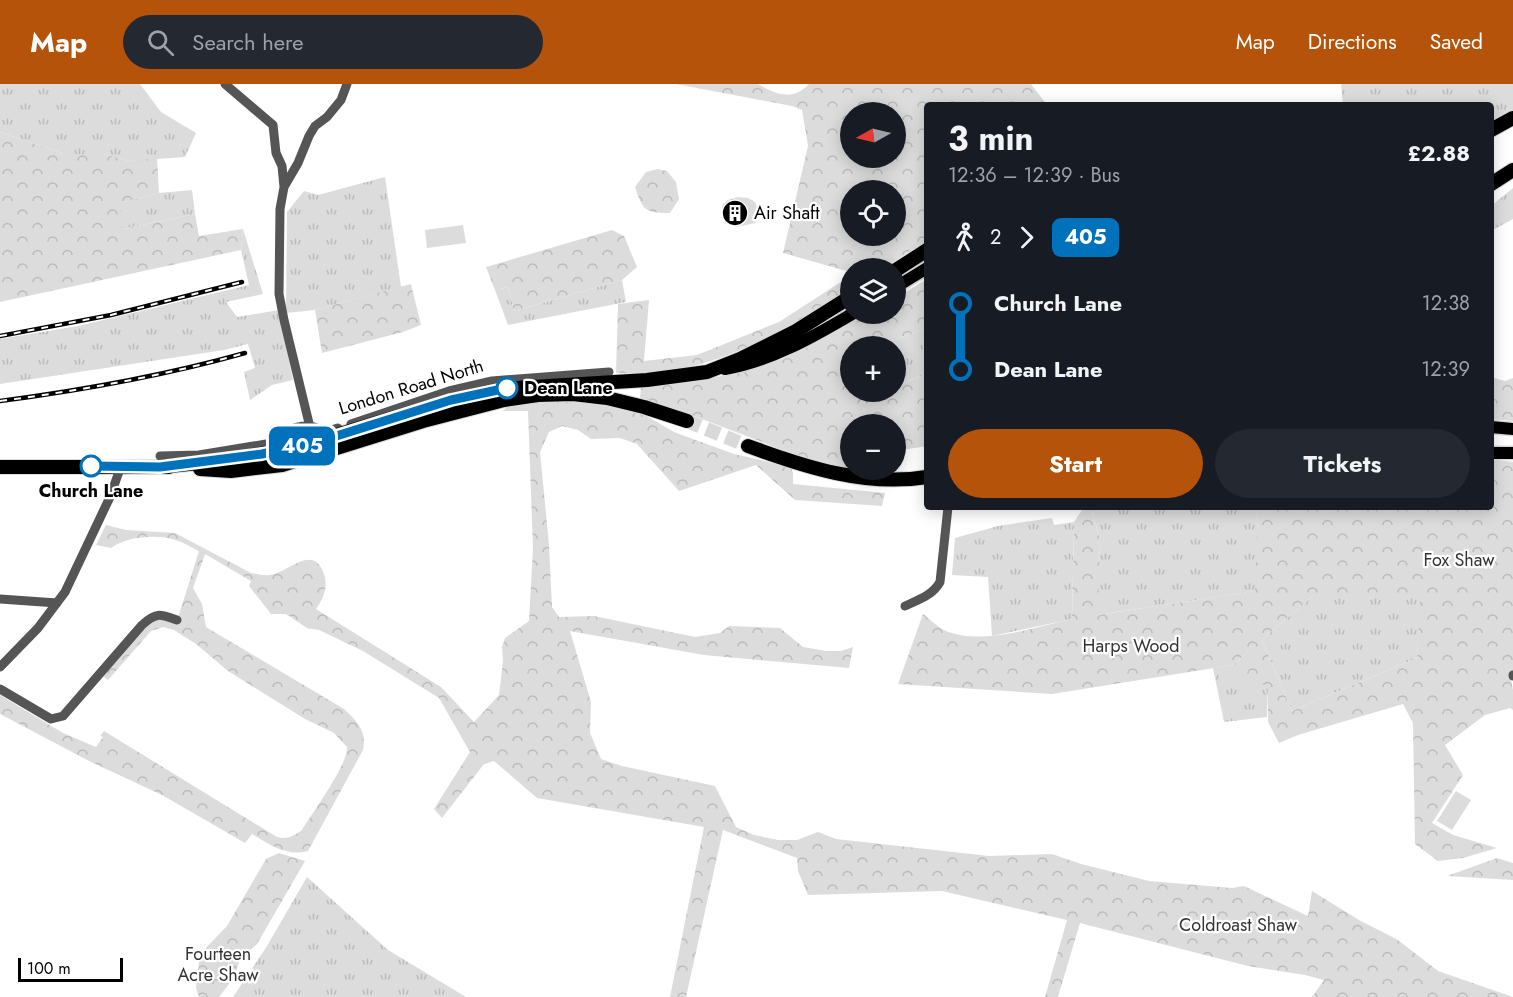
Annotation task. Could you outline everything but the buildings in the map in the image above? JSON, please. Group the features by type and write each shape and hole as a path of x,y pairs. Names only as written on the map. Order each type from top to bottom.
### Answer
{"highway":[{"path":"1494,128 1513,118"},
{"path":"1494,182 1513,170"},
{"path":"906,264 924,252"},
{"path":"707,372 740,359 796,331 840,303"},
{"name":"London Road North","path":"315,449 337,433 451,400 501,389 646,380 707,372"},
{"name":"London Road North","path":"315,449 504,400 538,395 573,394 607,398 687,421"},
{"path":"748,446 801,464 845,475 884,479 924,477"},
{"path":"0,467 121,466 252,452 315,449"},
{"path":"160,461 238,470 282,465 315,449"}],"main road":[{"path":"906,281 924,270"},
{"name":"London Road North","path":"707,372 738,367 766,357 820,333 840,321"},
{"path":"1494,427 1513,429"},
{"path":"1494,453 1513,453"}],"street":[{"path":"225,84 273,125 276,153 282,166 285,187"},
{"path":"315,449 279,294 280,219 285,187 312,131 341,100 347,84"},
{"name":"London Road North","path":"310,426 337,433 449,391 492,381 609,372"},
{"path":"252,452 287,438 294,428 310,426"},
{"path":"0,667 38,628 57,603 78,568 110,497 121,466"},
{"path":"905,606 933,591 940,582 948,510"},
{"path":"0,599 57,603"},
{"path":"0,689 51,719 63,716 151,616 161,615 177,620"}],"green space":[{"path":"0,84 140,84 161,112 196,133 185,157 129,161 104,154 65,154 0,132"},
{"path":"676,84 758,84 771,91 791,94 797,93 809,84 1031,84 1045,102 924,102 924,243 899,258 840,258 840,269 783,253 808,146 802,110 792,106"},
{"path":"1341,84 1513,84 1513,111 1494,120 1494,102 1343,102"},
{"path":"0,132 65,154 104,154 129,161 157,158 159,193 119,203 123,229 195,214 199,236 243,229 241,250 0,302"},
{"path":"658,169 667,171 676,182 679,199 670,213 646,209 635,187 646,172"},
{"path":"385,177 401,287 315,310 286,313 287,212 304,191 318,195"},
{"path":"1513,188 1513,219 1494,229 1494,204"},
{"path":"192,190 195,214 123,229 118,203 159,193"},
{"path":"738,197 748,198 755,202 759,213 755,223 737,227 725,223 722,205"},
{"path":"463,225 466,243 427,248 425,230"},
{"path":"243,229 263,294 226,302 237,317 279,310 293,380 272,385 250,400 244,372 255,368 248,344 224,350 0,384 0,339 78,326 249,285 241,250"},
{"path":"612,230 624,236 637,267 622,280 514,311 508,287 495,290 486,267"},
{"path":"622,280 626,302 508,325 495,290 508,287 514,311"},
{"path":"924,281 924,329 905,336 840,336 840,402 906,402 906,382 924,375 924,446 906,449 906,414 840,414 840,468 830,468 686,413 640,399 641,385 686,383 742,372 802,348 849,324 906,324 906,292"},
{"path":"840,282 840,295 794,323 736,352 675,370 616,373 618,304 649,300 644,361 697,355 779,322"},
{"path":"411,284 421,325 403,332 322,353 315,310"},
{"path":"924,329 924,375 906,382 905,336"},
{"path":"1494,378 1505,381 1513,378 1513,421 1494,419"},
{"name":"Coldroast Shaw","path":"548,400 591,403 640,412 674,432 734,454 791,467 793,484 885,493 882,506 795,500 756,465 679,491 637,444 620,438 591,439 578,430 562,426 549,432 540,452 552,607 559,617 594,616 695,637 720,633 729,626 780,628 803,647 841,651 853,647 849,668 704,655 570,631 591,702 590,733 601,759 622,766 715,786 736,827 754,835 778,840 797,840 818,832 836,839 989,856 1052,854 1081,864 1149,881 1232,888 1244,886 1308,916 1312,891 1359,920 1398,940 1438,971 1513,997 1312,997 1324,980 1248,966 1080,923 1058,997 1045,997 1067,920 942,891 808,895 798,871 797,858 723,830 686,997 670,997 704,827 537,798 494,761 484,764 442,818 434,809 470,752 439,698 363,651 319,630 307,628 286,614 271,614 249,586 251,581 205,554 193,588 202,604 206,627 344,709 357,722 364,737 363,750 308,851 286,851 252,834 245,843 162,795 89,761 0,714 0,695 63,733 96,747 104,731 277,837 287,838 296,834 302,830 336,777 346,755 347,747 334,733 305,719 228,671 196,644 174,630 163,627 151,631 108,680 103,676 143,629 157,619 177,621 199,551 175,540 157,537 132,539 111,548 96,545 106,525 126,530 175,533 251,573 261,575 278,573 307,560 314,561 324,574 326,583 323,597 316,609 441,687 474,722 499,695 503,661 502,647 505,638 529,621 533,548 528,411 503,411 509,405"},
{"name":"Fox Shaw","path":"1494,459 1513,462 1513,671 1510,675 1513,710 1510,708 1485,715 1445,745 1463,775 1432,823 1453,835 1497,848 1463,858 1438,861 1415,844 1413,723 1403,704 1298,735 1279,743 1268,722 1268,686 1243,680 1251,649 1233,665 1052,694 898,684 923,614 946,631 976,637 1009,634 1072,619 1074,522 1082,510 1092,510 1100,540 1098,615 1255,591 1258,510 1494,510","holes":["1312,597 1420,597 1417,658 1292,711 1262,640"]},
{"path":"1092,510 1258,510 1256,591 1097,615 1100,540"},
{"path":"1052,518 1054,525 1074,522 1072,619 992,636 988,577 952,575 955,538 998,526"},
{"path":"1312,597 1421,597 1417,658 1292,711 1262,640"},
{"path":"1252,648 1268,685 1267,717 1224,722 1213,668 1233,665"},
{"path":"1456,791 1471,800 1452,830 1437,821"},
{"name":"Fourteen Acre Shaw","path":"279,853 305,861 257,944 241,958 232,980 219,997 199,997 196,988 200,954 227,926 266,859"},
{"path":"1497,858 1513,863 1513,880 1447,876"},
{"path":"307,877 388,950 466,997 233,997 267,946"}],"tunnel":[{"path":"687,421 748,446"}],"railway":[{"path":"0,336 111,315 242,282"},
{"path":"0,401 123,382 245,353"}],"bus line":[{"name":"405","path":"91,466 160,467 262,454 314,443 451,400 507,388"}],"place":[{"name":"Air Shaft","path":"735,213"},
{"name":"Dean Lane","path":"507,388"},
{"name":"Church Lane","path":"91,466"}],"park label":[{"name":"Harps Wood","path":"1131,646"}]}
